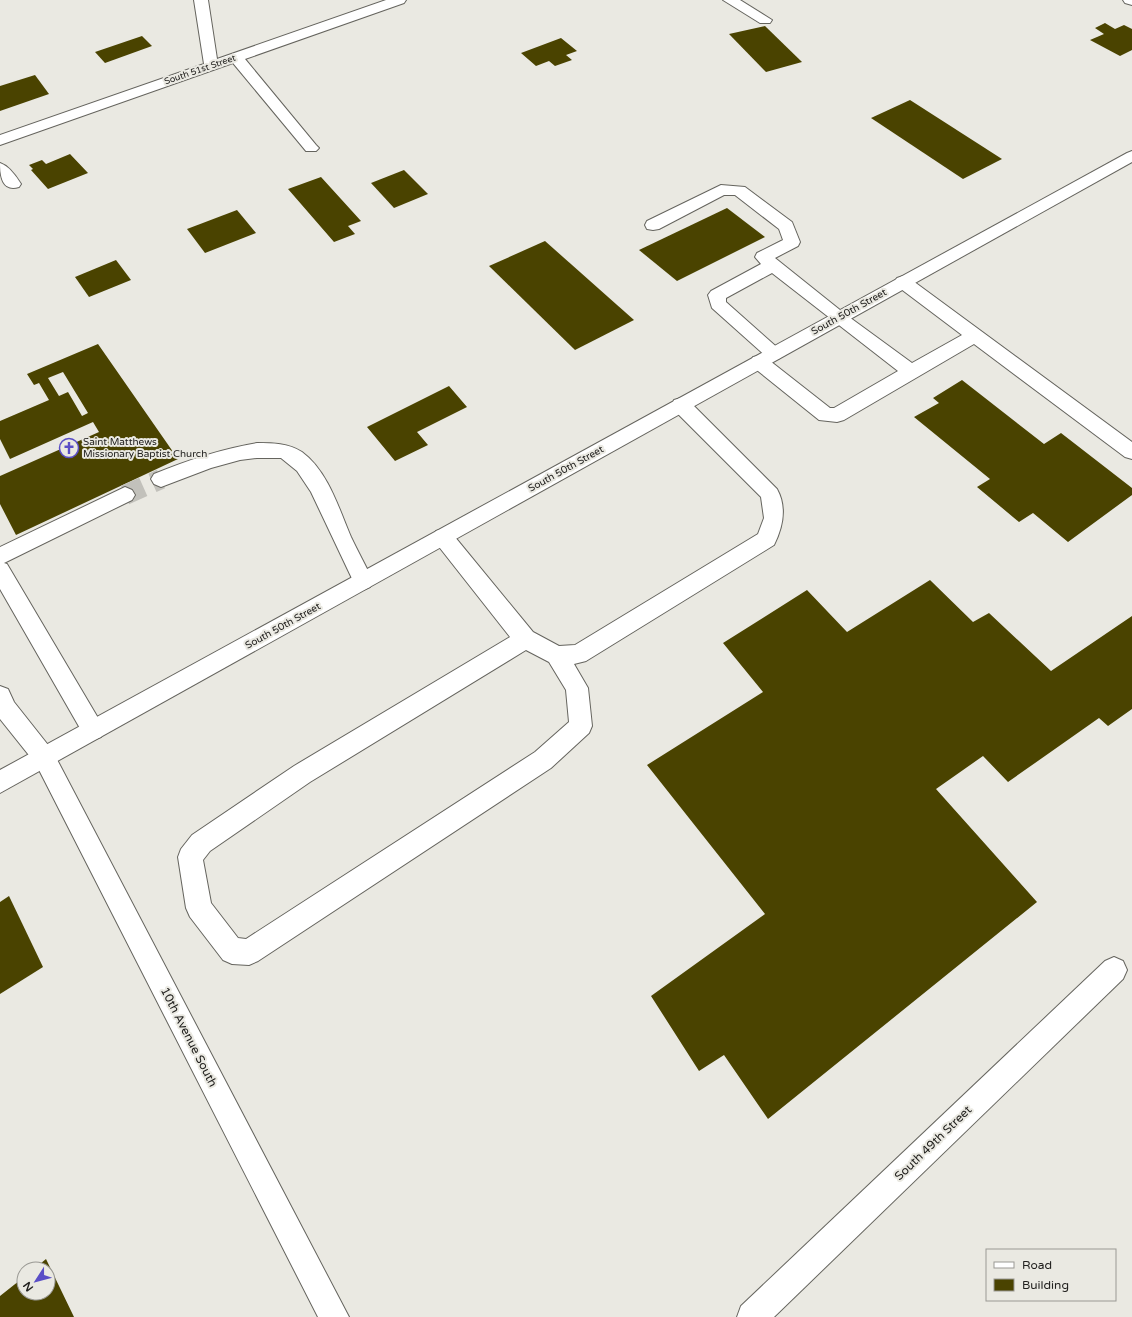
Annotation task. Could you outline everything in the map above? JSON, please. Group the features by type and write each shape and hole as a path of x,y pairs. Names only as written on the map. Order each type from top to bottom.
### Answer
{"main road":[{"path":"201,0 211,66"},
{"name":"South 51st Street","path":"0,140 399,0"},
{"path":"730,0 765,20"},
{"path":"236,57 311,148"},
{"name":"South 50th Street","path":"0,782 1132,156"},
{"path":"0,168 13,184"},
{"path":"654,225 721,190 739,190 786,226 792,242 764,257 839,318 911,372"},
{"path":"773,265 717,295 718,304 767,358 826,416 837,415 976,335"},
{"path":"903,282 1132,452"},
{"path":"443,537 525,639 556,655 578,654 767,539 774,518 770,494 681,405"},
{"path":"161,479 185,469 245,452 266,450 286,452 303,465 315,480 363,581"},
{"path":"0,556 125,495"},
{"path":"0,570 93,730"},
{"path":"525,639 302,774 201,843 190,857 199,908 232,951 249,952 543,760 581,726 577,688 556,655"},
{"name":"10th Avenue South","path":"0,696 6,709 44,757 334,1317"},
{"name":"South 49th Street","path":"752,1317 1114,970"}],"building":[{"path":"1105,23 1115,29 1124,25 1132,29 1132,50 1120,56 1090,40 1104,34 1095,28"},
{"path":"765,26 802,62 766,72 729,34"},
{"path":"142,36 152,46 105,63 95,52"},
{"path":"561,38 577,51 566,55 572,60 555,66 549,61 536,66 521,53"},
{"path":"35,75 49,94 0,111 0,86"},
{"path":"910,100 1002,159 963,179 871,118"},
{"path":"70,154 88,173 48,189 31,170 33,169 29,165 42,160 46,164"},
{"path":"404,170 428,194 394,208 371,183"},
{"path":"321,177 361,221 348,226 355,234 334,242 288,189"},
{"path":"727,208 765,237 677,281 639,250"},
{"path":"237,210 256,233 205,253 187,229"},
{"path":"545,241 634,320 575,350 489,266"},
{"path":"116,260 131,280 89,297 75,277"},
{"path":"98,344 178,459 16,535 0,504 0,476 99,432 93,422 10,459 0,439 0,421 49,400 39,383 34,385 27,374","holes":["63,372 88,413 82,416 68,392 59,396 48,378"]},
{"path":"962,380 1044,444 1061,433 1132,488 1132,495 1068,542 1033,513 1019,522 977,487 990,479 914,417 939,403 933,398"},
{"path":"449,386 467,407 417,432 428,445 395,461 367,427"},
{"path":"930,580 973,622 989,613 1051,671 1132,616 1132,709 1108,726 1099,718 1008,782 983,756 936,789 1037,902 768,1119 724,1055 699,1071 651,996 765,914 647,765 763,692 723,643 807,590 847,632"},
{"path":"9,896 43,967 0,994 0,902"},
{"path":"56,1280 74,1317 0,1317 0,1296 16,1283 16,1301 56,1301"}],"tunnel":[{"path":"125,495 161,479"}],"place":[{"name":"Saint Matthews Missionary Baptist Church","path":"69,448"}]}
